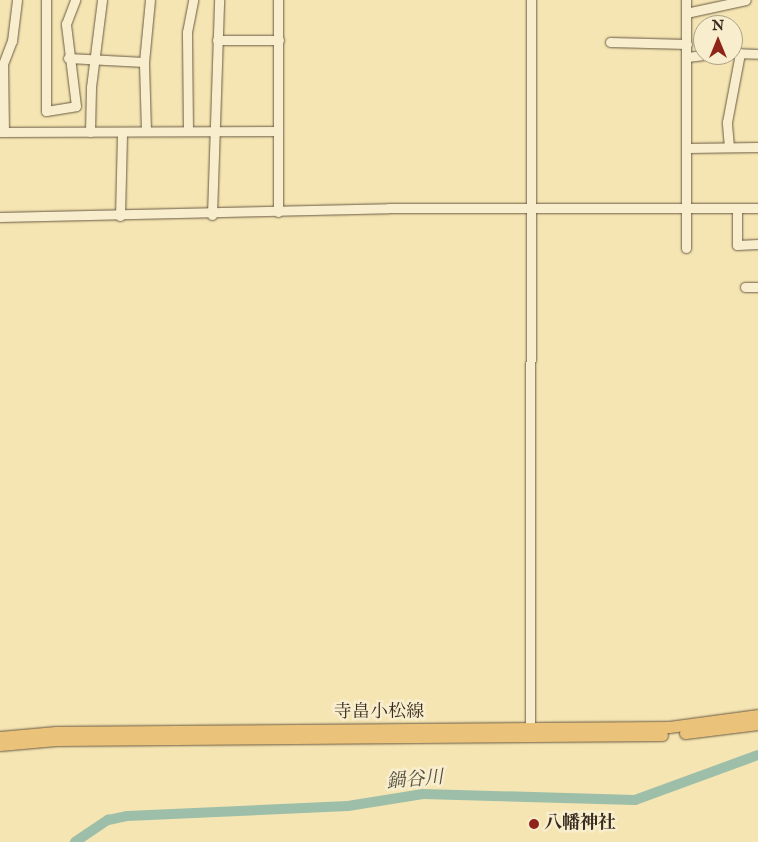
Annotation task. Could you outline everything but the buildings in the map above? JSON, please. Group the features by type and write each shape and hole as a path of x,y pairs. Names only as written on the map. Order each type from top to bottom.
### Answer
{"main road":[{"name":"寺畠小松線","path":"0,745 56,740 530,733 669,727 758,715"},
{"name":"寺畠小松線","path":"0,737 56,732 665,735 758,724"}],"street":[{"path":"17,0 12,41 2,64 2,132 278,130"},
{"path":"46,0 46,111 76,106 68,58 66,24 75,0"},
{"path":"90,132 94,59 102,0"},
{"path":"146,131 144,62 150,0"},
{"path":"188,131 187,32 193,0"},
{"path":"212,215 219,0"},
{"path":"278,0 278,212"},
{"path":"530,733 532,644 531,0"},
{"path":"686,0 686,248"},
{"path":"686,13 746,0"},
{"path":"217,40 278,40"},
{"path":"610,42 687,44"},
{"path":"743,54 758,54"},
{"path":"687,57 693,56"},
{"path":"68,58 144,62"},
{"path":"728,147 728,113 735,65"},
{"path":"120,216 122,132"},
{"path":"687,148 758,147"},
{"path":"737,208 737,245 758,244"},
{"path":"0,217 530,209 758,208"},
{"path":"745,287 758,287"}],"waterway":[{"name":"鍋谷川","path":"75,842 108,820 127,816 348,806 423,794 635,800 758,755"}],"place":[{"name":"八幡神社","path":"534,824"}]}
